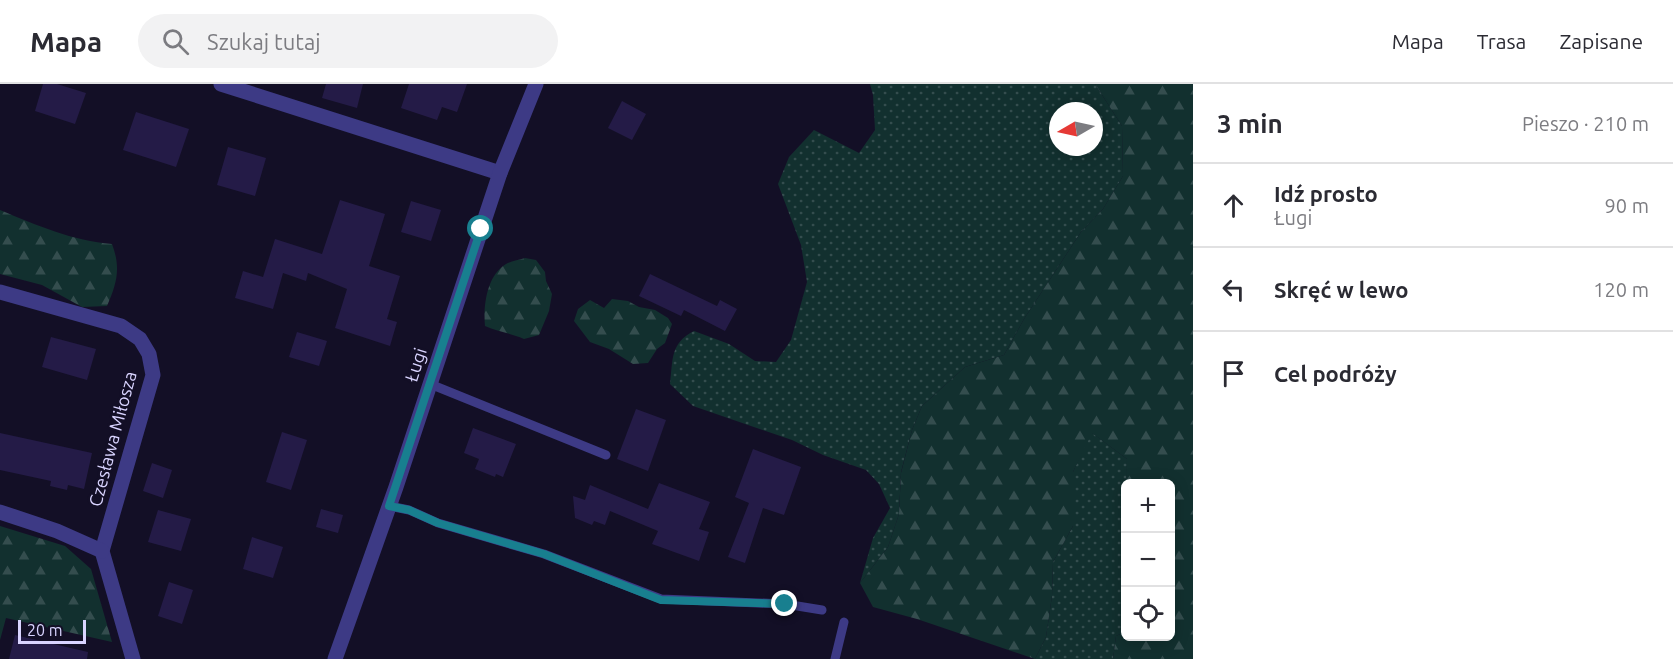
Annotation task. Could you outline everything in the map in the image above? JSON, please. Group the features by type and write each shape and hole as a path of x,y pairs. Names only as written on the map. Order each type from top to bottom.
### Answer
{"street":[{"path":"221,84 500,173"},
{"name":"Ługi","path":"335,659 389,506 500,173 536,84"},
{"name":"Czesława Miłosza","path":"0,292 121,326 140,339 149,354 153,375 102,551"},
{"path":"0,512 57,531 102,551 133,659"}],"lane":[{"path":"430,384 606,455"},
{"path":"389,506 409,510 438,523 544,554 661,600 785,604 822,610"},
{"path":"835,659 844,622"}],"green space":[{"path":"870,84 1095,84 1122,126 1123,176 1103,209 1081,232 1024,319 1004,355 965,367 922,406 912,430 901,472 899,514 888,547 860,583 873,538 890,508 879,484 866,470 823,455 792,440 693,406 670,384 674,353 681,341 694,331 729,344 755,361 776,362 791,340 807,282 801,245 778,184 789,157 814,130 859,153 875,130"},
{"path":"1095,84 1193,84 1193,659 1113,659 1116,636 1121,634 1121,641 1175,641 1175,479 1126,479 1127,459 1092,433 1073,472 1073,526 1053,562 1052,596 1046,637 1035,659 917,619 873,607 860,583 888,547 899,514 901,473 912,430 922,406 965,367 1004,355 1024,319 1081,232 1103,209 1123,176 1122,126"},
{"path":"0,210 69,236 112,244 117,275 107,306 82,307 42,285 0,274"},
{"path":"525,258 536,260 545,272 552,294 549,311 539,335 524,339 485,326 485,318 486,300 494,276 506,264"},
{"path":"612,299 628,301 639,307 655,310 668,318 672,324 665,343 657,349 648,363 633,364 609,349 590,342 574,321 578,309 590,300 604,308"},
{"path":"1091,432 1127,459 1127,479 1121,479 1121,634 1116,636 1113,659 1035,659 1046,637 1052,596 1053,562 1073,526 1073,472"},
{"path":"0,526 65,546 91,569 112,642 6,618 0,640"}],"building":[{"path":"43,84 57,84 86,93 75,124 35,111"},
{"path":"326,84 363,84 357,108 322,98"},
{"path":"409,84 467,84 457,112 442,107 437,120 401,108"},
{"path":"622,101 646,114 632,140 608,128"},
{"path":"136,112 189,129 176,167 123,150"},
{"path":"228,147 266,158 255,196 217,185"},
{"path":"340,200 385,214 369,266 400,276 387,319 397,322 390,346 335,328 347,289 308,273 306,281 283,273 273,309 235,298 243,271 263,277 275,239 322,254"},
{"path":"411,201 441,210 431,241 401,232"},
{"path":"650,274 717,306 720,300 737,309 725,331 684,310 681,316 639,296"},
{"path":"297,332 327,341 319,366 289,357"},
{"path":"51,337 96,349 87,380 42,367"},
{"path":"636,409 666,420 648,471 617,459"},
{"path":"473,428 516,444 503,477 496,474 495,477 475,469 479,459 464,453"},
{"path":"282,432 307,440 291,490 266,482"},
{"path":"0,433 92,453 84,489 68,485 67,490 50,486 51,481 0,470"},
{"path":"753,449 801,467 784,515 763,508 745,563 728,557 749,503 735,497"},
{"path":"152,463 172,470 163,498 143,491"},
{"path":"659,483 710,502 699,529 709,532 699,561 652,544 658,531 610,511 605,525 594,521 592,525 575,518 573,496 585,500 590,485 648,509"},
{"path":"321,509 343,515 338,533 316,527"},
{"path":"158,510 191,519 181,551 148,542"},
{"path":"252,537 283,547 273,578 243,569"},
{"path":"169,582 193,590 182,624 158,616"},
{"path":"15,635 88,652 87,659 9,659"}],"route":[{"path":"481,229 389,506 409,510 438,523 544,554 661,600 785,604"}]}
